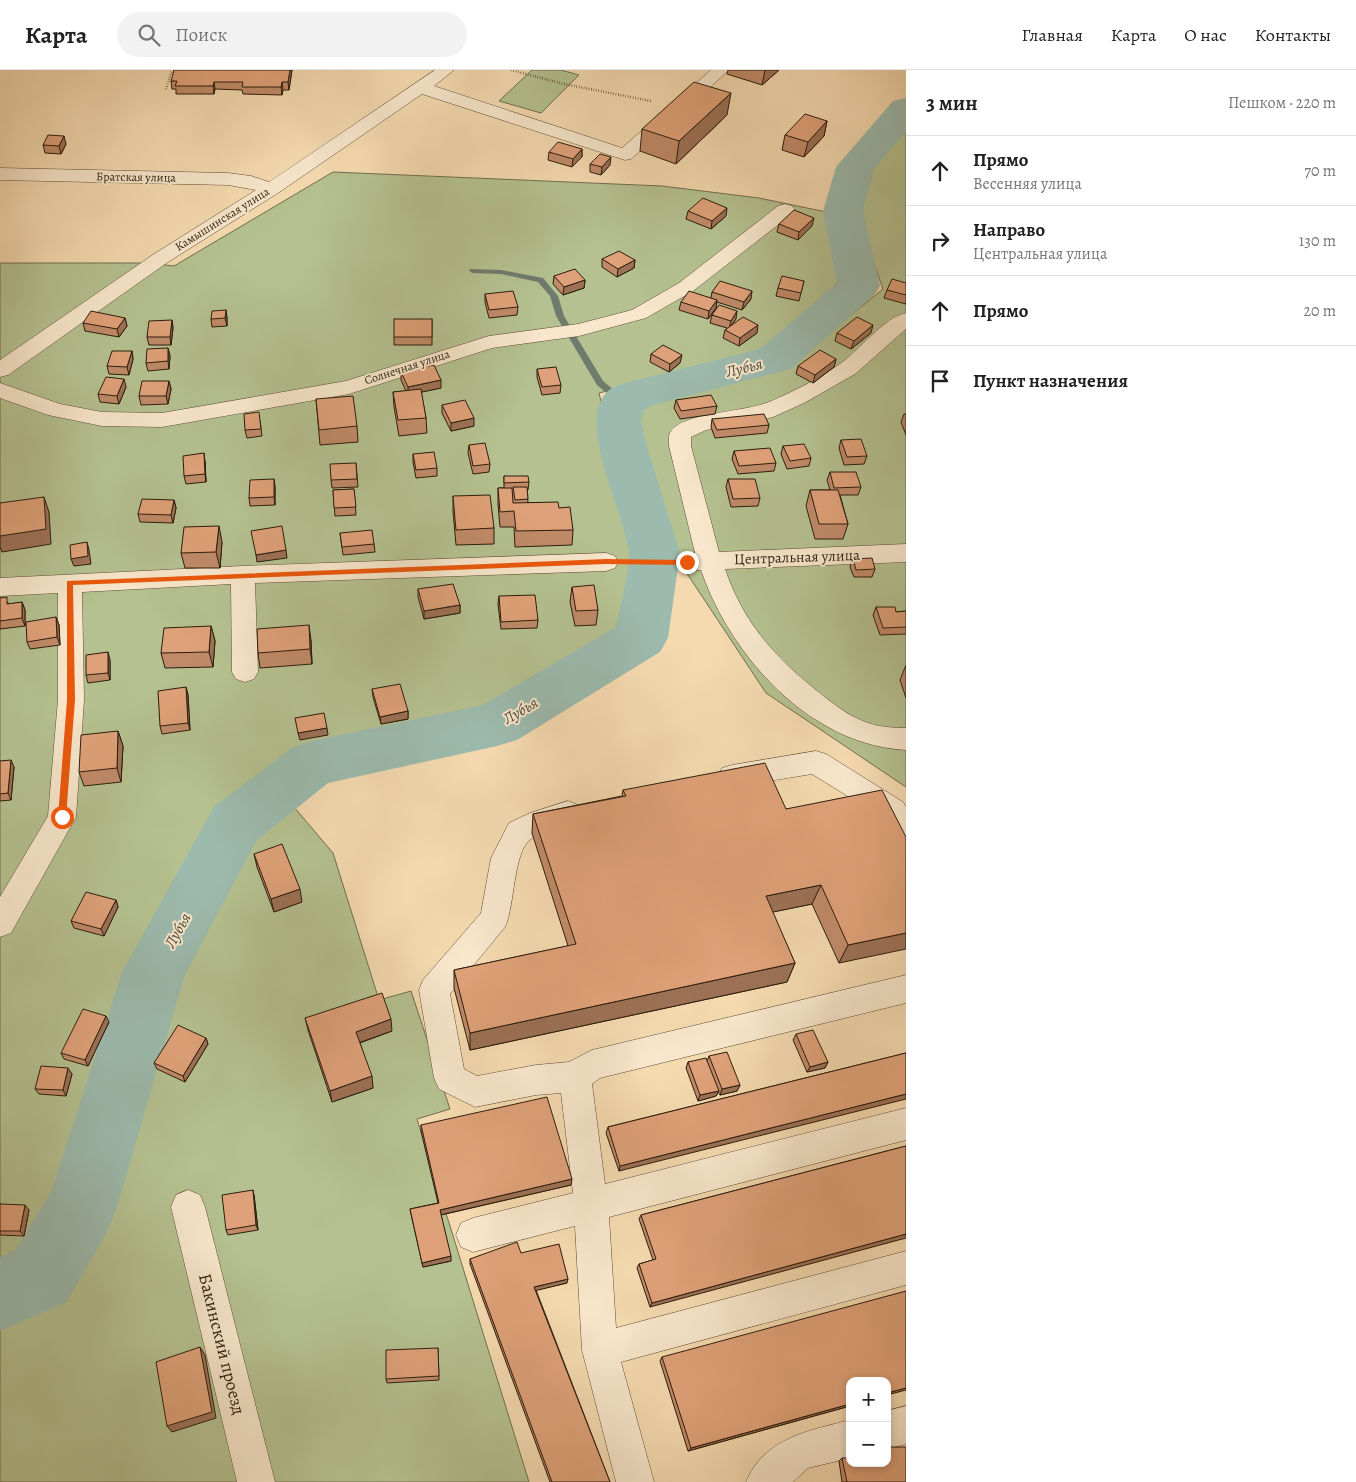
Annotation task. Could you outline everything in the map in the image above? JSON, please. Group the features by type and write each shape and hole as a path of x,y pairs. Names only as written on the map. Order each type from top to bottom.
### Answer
{"street":[{"name":"Камышинская улица","path":"0,370 161,258 271,189 446,70"},
{"path":"422,88 625,155 720,70"},
{"name":"Братская улица","path":"0,174 228,179 251,182 271,189"},
{"name":"Солнечная улица","path":"0,390 56,410 102,419 162,420 349,387 489,342 579,330 640,314 678,291 785,210"},
{"path":"905,741 863,734 828,716 782,678 750,644 698,562 680,446 680,434 690,426 763,413 803,395 847,368 906,319"},
{"name":"Центральная улица","path":"698,562 906,552"},
{"path":"0,587 244,575 606,562"},
{"path":"244,575 245,672"},
{"path":"0,924 62,817 71,700 70,583"},
{"path":"713,779 816,762 893,810 906,834"},
{"path":"592,807 540,821 519,831 505,858 495,918 434,990 450,1078 475,1092 536,1080 575,1077 592,1066 906,988"},
{"path":"575,1077 591,1203 600,1350 634,1482"},
{"path":"473,1234 906,1124"},
{"name":"Бакинский проезд","path":"188,1207 256,1482"},
{"path":"600,1350 906,1268"},
{"path":"891,1429 906,1425"},
{"path":"765,1482 798,1452 846,1440"}],"path":[{"path":"166,89 172,70"},
{"path":"510,70 678,108"},
{"path":"606,562 698,562"}],"green space":[{"path":"532,70 561,70 579,75 541,113 499,101"},
{"path":"906,128 906,787 766,693 684,569 638,447 640,407 784,369 883,289 855,212 868,169"},
{"path":"333,172 662,186 759,198 831,213 839,281 771,349 599,393 635,546 623,633 491,714 309,747 271,780 333,853 379,1000 411,991 450,1109 417,1119 529,1482 0,1482 0,263 149,263 174,266"}],"building":[{"path":"174,70 290,70 288,82 282,82 281,87 242,87 243,82 214,82 213,86 175,86 177,81 171,81"},
{"path":"694,82 731,93 679,141 642,129"},
{"path":"805,114 827,121 808,142 785,135"},
{"path":"48,135 64,136 59,146 43,145"},
{"path":"558,142 582,149 573,159 549,152"},
{"path":"600,154 611,157 602,167 590,164"},
{"path":"703,198 727,208 712,221 688,211"},
{"path":"794,210 814,218 799,232 779,224"},
{"path":"619,251 635,260 618,269 602,259"},
{"path":"575,269 585,280 564,287 554,276"},
{"path":"782,276 804,281 801,293 778,288"},
{"path":"892,279 906,283 906,295 887,290"},
{"path":"720,281 752,291 744,302 712,292"},
{"path":"513,291 518,307 489,310 485,294"},
{"path":"689,291 717,300 709,311 681,302"},
{"path":"719,305 737,311 731,321 712,315"},
{"path":"226,310 225,318 211,319 212,311"},
{"path":"91,311 125,318 117,329 83,323"},
{"path":"743,317 758,325 740,338 725,330"},
{"path":"857,317 873,325 854,341 837,333"},
{"path":"394,319 432,319 432,337 394,337"},
{"path":"172,320 170,337 147,337 149,321"},
{"path":"663,345 682,355 670,364 651,354"},
{"path":"168,348 168,361 146,363 147,349"},
{"path":"820,350 836,359 815,375 798,366"},
{"path":"112,351 132,351 127,367 107,366"},
{"path":"434,365 441,380 408,387 401,372"},
{"path":"556,367 561,385 542,387 537,369"},
{"path":"106,377 124,379 117,396 98,394"},
{"path":"142,381 169,381 166,396 139,396"},
{"path":"421,389 426,418 398,420 393,392"},
{"path":"711,395 717,406 681,411 676,400"},
{"path":"353,396 357,426 319,430 316,399"},
{"path":"465,400 474,418 451,423 442,405"},
{"path":"259,412 261,429 245,430 244,414"},
{"path":"764,414 769,425 717,430 712,419"},
{"path":"861,439 867,456 847,457 841,440"},
{"path":"485,443 490,464 473,466 469,445"},
{"path":"804,444 811,458 790,461 783,446"},
{"path":"770,448 776,463 739,466 734,451"},
{"path":"434,452 437,468 416,470 413,454"},
{"path":"204,453 205,474 184,476 183,456"},
{"path":"356,463 357,479 331,480 330,464"},
{"path":"830,472 856,472 861,487 834,488"},
{"path":"504,476 528,476 529,482 504,483"},
{"path":"274,479 274,497 249,498 250,480"},
{"path":"728,479 755,479 760,498 733,499"},
{"path":"513,487 527,487 528,499 515,500"},
{"path":"498,488 512,488 513,503 558,502 559,508 570,507 573,530 516,531 514,511 500,512"},
{"path":"354,489 356,507 334,508 333,490"},
{"path":"810,490 838,490 848,524 819,524"},
{"path":"490,495 494,528 456,530 453,496"},
{"path":"44,497 46,529 0,536 0,503"},
{"path":"142,499 174,500 171,515 138,514"},
{"path":"219,526 216,552 181,553 184,527"},
{"path":"282,526 286,550 256,555 251,531"},
{"path":"372,530 374,544 342,547 340,533"},
{"path":"87,542 88,556 71,559 70,545"},
{"path":"872,558 875,569 856,570 853,559"},
{"path":"453,584 460,605 424,611 418,589"},
{"path":"594,585 598,610 576,611 572,587"},
{"path":"535,595 538,620 501,622 499,596"},
{"path":"7,597 7,604 22,602 22,618 0,621 0,598"},
{"path":"876,607 895,607 896,612 906,611 906,627 883,628"},
{"path":"56,617 57,637 27,642 26,622"},
{"path":"309,625 310,649 258,653 257,629"},
{"path":"211,626 209,652 161,653 164,628"},
{"path":"108,652 108,673 86,675 86,655"},
{"path":"400,684 408,711 380,717 372,689"},
{"path":"186,687 188,723 160,726 158,691"},
{"path":"324,713 327,728 298,733 295,718"},
{"path":"118,731 117,768 79,772 81,735"},
{"path":"11,760 8,793 0,794 0,761"},
{"path":"765,763 786,809 882,790 906,837 906,933 848,945 821,885 766,896 795,963 470,1033 454,970 576,944 533,814 626,796 623,790"},
{"path":"282,844 300,889 271,899 254,854"},
{"path":"86,892 116,900 101,929 71,921"},
{"path":"382,993 391,1019 356,1032 372,1076 330,1091 305,1018"},
{"path":"83,1009 106,1016 85,1060 61,1053"},
{"path":"178,1025 206,1038 183,1076 154,1063"},
{"path":"813,1030 828,1062 810,1067 796,1034"},
{"path":"727,1052 740,1085 722,1089 709,1056"},
{"path":"906,1053 906,1094 620,1166 608,1127"},
{"path":"706,1058 719,1091 700,1095 688,1062"},
{"path":"41,1066 68,1068 63,1090 35,1089"},
{"path":"547,1097 572,1179 440,1210 451,1256 422,1263 410,1209 439,1203 421,1125"},
{"path":"906,1146 906,1234 652,1303 639,1264 656,1259 641,1215"},
{"path":"253,1190 256,1225 226,1230 222,1195"},
{"path":"0,1204 25,1205 20,1231 0,1231"},
{"path":"517,1242 521,1253 559,1244 568,1279 534,1287 610,1482 552,1482 470,1259"},
{"path":"906,1291 906,1388 891,1392 891,1377 846,1377 846,1405 691,1448 662,1357"},
{"path":"200,1347 212,1412 167,1426 156,1362"},
{"path":"438,1348 439,1376 386,1379 386,1350"},
{"path":"891,1447 906,1447 906,1482 847,1482 842,1458 846,1458 846,1467 891,1467"}],"waterway":[{"name":"Лубья","path":"0,1294 41,1276 82,1207 154,972 235,824 312,764 497,724 641,638 655,553 623,447 618,421 623,402 637,394 775,359 859,286 843,211 855,167 906,109"},
{"path":"473,271 501,272 540,280 554,296 560,316 600,383 623,402"}],"route":[{"path":"62,817 71,700 70,583 606,562 687,562"}]}
